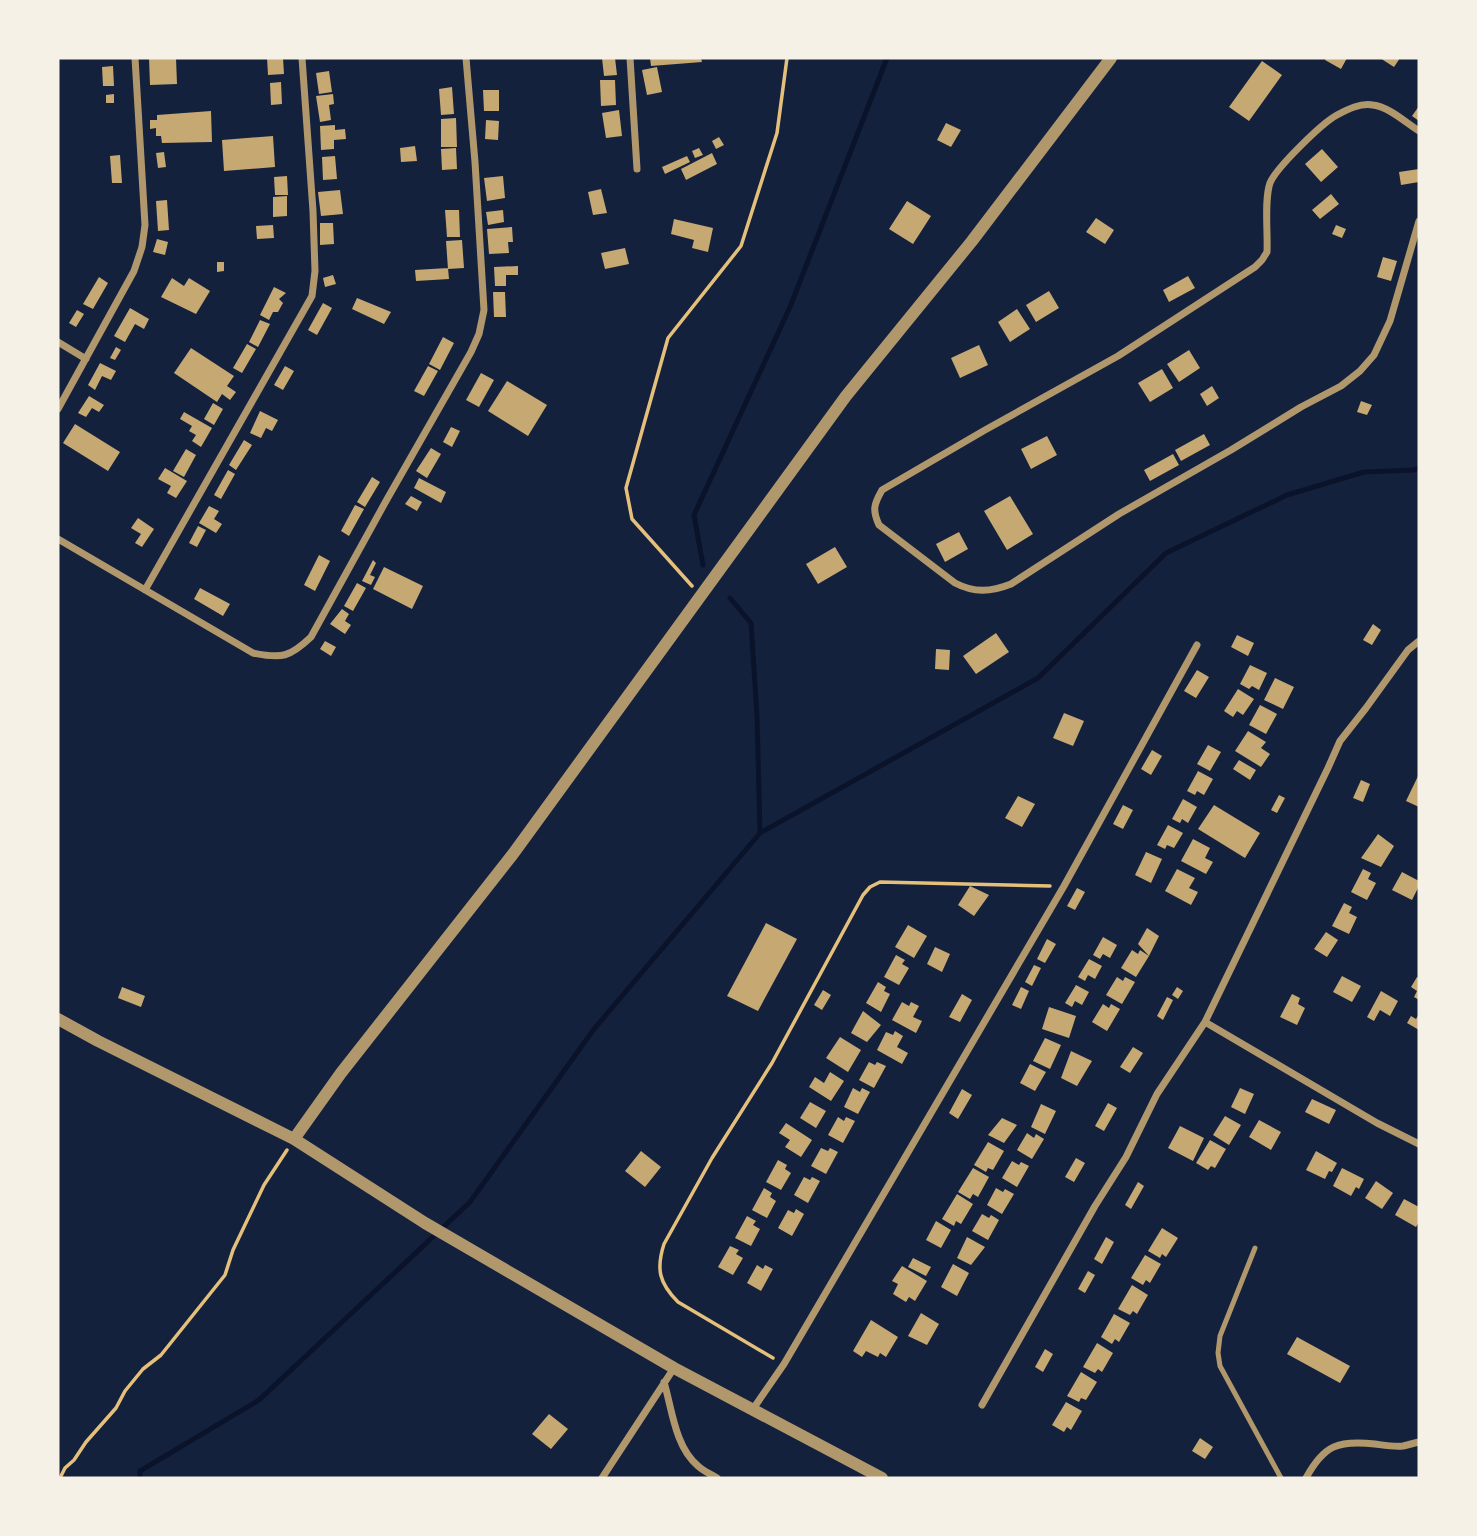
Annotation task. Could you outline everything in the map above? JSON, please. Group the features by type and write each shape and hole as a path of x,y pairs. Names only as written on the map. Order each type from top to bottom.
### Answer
{"street":[{"path":"58,409 134,271 142,247 145,225 135,58"},
{"path":"145,590 312,296 313,211 302,58"},
{"path":"58,539 253,653 275,657 295,652 311,637 479,334 484,310 466,58"},
{"path":"630,58 637,169"},
{"path":"294,1139 341,1073 513,854 846,396 972,241 1111,58"},
{"path":"1419,131 1383,108 1372,105 1358,106 1334,116 1286,161 1270,182 1267,253 1255,267 1118,356 882,490 875,502 874,514 879,525 955,583 967,589 981,591 1011,584 1119,514 1340,386 1360,371 1374,355 1387,330 1419,221"},
{"path":"58,342 86,359"},
{"path":"982,1405 1095,1206 1126,1157 1157,1094 1205,1022 1339,741 1408,650 1419,641"},
{"path":"753,1409 784,1364 1064,886 1197,645"},
{"path":"58,1019 294,1139 425,1223 674,1368 882,1478"},
{"path":"1205,1022 1377,1123 1419,1144"},
{"path":"602,1478 674,1368"},
{"path":"664,1382 678,1433 688,1456 717,1478"},
{"path":"1306,1478 1323,1453 1338,1445 1353,1442 1402,1446 1419,1442"}],"lane":[{"path":"1255,1248 1220,1336 1218,1353 1220,1366 1281,1478"}],"path":[{"path":"700,596 632,519 626,488 668,338 741,246 776,133 787,58"},
{"path":"784,1364 678,1302 666,1290 661,1278 660,1255 712,1158 772,1063 852,914 870,887 880,882 1064,886"},
{"path":"60,1478 65,1468 116,1408 125,1391 143,1369 161,1355 225,1275 233,1250 264,1185 294,1139"}],"building":[{"path":"149,58 176,58 177,84 150,85"},
{"path":"267,58 283,58 284,74 268,75"},
{"path":"602,58 615,58 617,75 604,76"},
{"path":"650,58 701,58 702,62 651,66"},
{"path":"1347,58 1341,69 1325,60"},
{"path":"1380,58 1400,58 1394,67"},
{"path":"1262,61 1282,75 1249,121 1229,107"},
{"path":"113,66 114,86 103,86 102,67"},
{"path":"657,67 662,92 647,95 642,70"},
{"path":"329,71 332,92 319,94 316,73"},
{"path":"600,80 615,80 616,105 601,106"},
{"path":"281,82 282,104 271,105 270,83"},
{"path":"452,87 454,114 441,115 439,89"},
{"path":"483,90 499,90 499,111 484,111"},
{"path":"114,94 114,103 106,103 106,95"},
{"path":"333,94 334,104 329,105 331,120 320,122 316,96"},
{"path":"1419,106 1419,121 1412,116"},
{"path":"619,110 622,136 606,138 602,113"},
{"path":"211,111 212,142 162,143 161,136 156,136 156,128 150,129 150,120 157,120 157,115"},
{"path":"456,118 457,147 441,147 441,119"},
{"path":"486,120 499,121 498,140 485,139"},
{"path":"946,123 961,130 951,147 937,140"},
{"path":"335,125 335,130 345,129 346,139 334,140 334,149 321,150 320,126"},
{"path":"273,136 275,167 224,171 222,140"},
{"path":"719,137 724,145 716,149 712,141"},
{"path":"415,146 417,161 401,162 400,148"},
{"path":"456,148 457,169 442,170 441,149"},
{"path":"699,148 703,155 695,158 692,151"},
{"path":"1322,149 1338,167 1321,182 1305,164"},
{"path":"164,152 166,167 158,168 156,153"},
{"path":"712,153 717,164 686,180 681,169"},
{"path":"120,155 122,183 112,183 110,156"},
{"path":"335,156 337,179 323,180 322,157"},
{"path":"687,156 690,162 665,174 662,167"},
{"path":"1419,169 1419,182 1401,185 1399,172"},
{"path":"287,176 288,195 275,195 274,177"},
{"path":"503,176 505,198 487,201 484,178"},
{"path":"601,189 607,213 593,215 588,192"},
{"path":"340,190 343,214 321,216 318,192"},
{"path":"1331,194 1339,204 1320,219 1312,210"},
{"path":"287,196 287,216 273,217 273,197"},
{"path":"167,200 169,230 158,231 156,201"},
{"path":"907,201 931,216 913,244 889,229"},
{"path":"445,210 459,210 460,237 447,237"},
{"path":"503,210 504,222 488,225 486,212"},
{"path":"1096,218 1114,230 1105,244 1086,232"},
{"path":"674,219 713,228 708,252 692,248 694,240 671,234"},
{"path":"320,223 333,223 334,244 320,245"},
{"path":"273,225 274,238 257,239 256,226"},
{"path":"1336,225 1346,229 1342,238 1332,234"},
{"path":"512,227 513,242 508,242 509,253 489,254 487,229"},
{"path":"157,239 168,242 165,255 153,252"},
{"path":"462,240 464,268 448,269 446,241"},
{"path":"625,248 629,264 605,269 601,253"},
{"path":"1383,257 1397,261 1391,281 1377,277"},
{"path":"217,262 224,262 224,271 217,272"},
{"path":"518,266 518,275 506,275 506,286 495,286 494,267"},
{"path":"448,268 449,279 416,281 415,270"},
{"path":"333,275 336,284 325,287 323,278"},
{"path":"1188,276 1195,288 1169,302 1163,290"},
{"path":"99,277 108,283 93,309 83,304"},
{"path":"172,278 184,286 189,278 210,291 196,314 161,297"},
{"path":"274,287 286,293 279,299 283,303 278,312 273,312 269,320 260,315"},
{"path":"1049,291 1059,308 1036,322 1026,305"},
{"path":"493,292 505,292 506,317 494,317"},
{"path":"357,298 391,312 384,324 352,309"},
{"path":"323,303 332,308 317,335 308,330"},
{"path":"130,308 149,319 144,329 135,324 125,342 114,336"},
{"path":"1017,309 1030,329 1010,342 998,322"},
{"path":"77,310 84,314 76,327 69,323"},
{"path":"260,320 270,324 258,347 249,342"},
{"path":"443,337 454,343 440,370 429,364"},
{"path":"247,344 256,349 242,373 233,368"},
{"path":"979,345 988,365 960,378 951,358"},
{"path":"116,347 121,350 115,360 110,358"},
{"path":"191,348 234,376 227,386 236,392 230,400 222,394 217,402 174,373"},
{"path":"1189,350 1200,368 1179,382 1167,364"},
{"path":"100,363 116,371 111,380 102,376 95,390 88,385"},
{"path":"285,366 294,371 283,390 274,385"},
{"path":"428,366 438,371 424,396 414,391"},
{"path":"1162,369 1173,388 1150,402 1138,383"},
{"path":"481,373 494,380 479,407 466,400"},
{"path":"507,381 547,405 528,436 488,411"},
{"path":"1212,386 1219,398 1207,406 1200,394"},
{"path":"89,396 104,405 99,412 92,408 86,417 78,413"},
{"path":"1361,401 1372,405 1367,415 1357,412"},
{"path":"213,403 223,409 214,425 204,419"},
{"path":"260,411 278,420 272,431 266,428 261,438 250,433"},
{"path":"184,412 212,428 201,447 192,441 196,435 189,431 192,426 180,419"},
{"path":"75,424 120,452 108,471 63,443"},
{"path":"451,427 460,431 452,447 443,442"},
{"path":"1204,434 1210,445 1181,461 1175,450"},
{"path":"1047,436 1057,455 1031,469 1021,449"},
{"path":"244,440 252,445 236,470 229,465"},
{"path":"431,448 441,454 427,478 416,471"},
{"path":"186,449 196,455 184,477 173,471"},
{"path":"1173,454 1179,465 1150,481 1144,470"},
{"path":"165,468 187,481 176,498 167,493 171,486 158,479"},
{"path":"228,470 235,474 221,499 214,495"},
{"path":"372,477 380,482 365,507 357,502"},
{"path":"419,478 446,492 441,503 414,488"},
{"path":"411,496 422,502 417,511 405,504"},
{"path":"1010,496 1033,534 1007,550 984,511"},
{"path":"355,505 364,509 349,536 341,531"},
{"path":"209,506 219,511 214,519 222,524 216,533 199,523"},
{"path":"138,518 154,529 142,547 135,543 141,534 131,528"},
{"path":"198,526 206,530 197,547 189,543"},
{"path":"959,532 968,549 945,562 936,544"},
{"path":"835,547 847,567 818,584 806,564"},
{"path":"319,555 330,561 315,591 304,585"},
{"path":"373,560 376,563 370,575 375,577 371,585 362,581"},
{"path":"384,567 423,586 412,609 373,589"},
{"path":"357,583 366,588 353,611 344,606"},
{"path":"200,588 230,604 223,616 194,599"},
{"path":"342,609 349,614 345,621 351,625 345,634 330,624"},
{"path":"1373,624 1381,630 1372,645 1363,640"},
{"path":"996,633 1009,652 976,674 963,656"},
{"path":"1237,635 1254,643 1248,656 1231,647"},
{"path":"325,641 336,647 331,656 320,649"},
{"path":"936,649 950,650 949,670 935,669"},
{"path":"1250,665 1267,673 1259,690 1240,684"},
{"path":"1197,670 1209,677 1196,698 1184,691"},
{"path":"1275,678 1294,687 1283,709 1264,700"},
{"path":"1238,689 1254,699 1243,715 1237,711 1233,717 1224,711"},
{"path":"1260,705 1277,714 1266,734 1249,725"},
{"path":"1064,713 1084,721 1073,746 1053,738"},
{"path":"1248,731 1266,742 1261,748 1270,754 1261,767 1235,751"},
{"path":"1208,745 1221,752 1210,771 1197,764"},
{"path":"1152,750 1162,756 1151,775 1141,769"},
{"path":"1239,760 1256,770 1250,780 1233,769"},
{"path":"1198,771 1213,779 1204,795 1197,791 1195,795 1187,791"},
{"path":"1419,774 1419,807 1406,801"},
{"path":"1361,780 1370,784 1363,802 1353,798"},
{"path":"1279,795 1285,798 1277,813 1271,810"},
{"path":"1018,796 1035,804 1022,827 1005,818"},
{"path":"1183,799 1197,807 1188,823 1182,819 1180,823 1172,819"},
{"path":"1123,805 1133,810 1123,829 1113,824"},
{"path":"1214,805 1260,833 1245,858 1198,829"},
{"path":"1168,825 1183,833 1174,848 1167,845 1165,849 1157,845"},
{"path":"1378,834 1394,846 1381,867 1361,858"},
{"path":"1193,839 1210,848 1205,858 1213,862 1206,874 1181,861"},
{"path":"1146,852 1162,859 1151,883 1135,875"},
{"path":"1177,869 1195,878 1189,888 1198,892 1191,905 1165,891"},
{"path":"1363,869 1371,873 1368,879 1376,883 1367,900 1351,892"},
{"path":"1402,872 1419,881 1412,900 1392,890"},
{"path":"970,886 989,895 974,916 958,905"},
{"path":"1077,888 1085,892 1075,910 1067,906"},
{"path":"1344,903 1352,907 1349,913 1357,917 1349,934 1332,926"},
{"path":"766,923 797,939 758,1011 727,996"},
{"path":"908,925 927,936 914,958 895,947"},
{"path":"1147,928 1159,936 1149,956 1138,944"},
{"path":"1326,932 1338,940 1327,957 1314,949"},
{"path":"1103,937 1117,945 1110,958 1103,954 1100,959 1093,955"},
{"path":"1047,939 1056,944 1045,963 1037,959"},
{"path":"935,947 950,954 942,972 927,964"},
{"path":"1132,950 1138,954 1140,950 1149,956 1136,977 1121,968"},
{"path":"896,955 905,960 902,964 909,968 899,985 884,977"},
{"path":"1089,959 1102,966 1095,979 1088,975 1085,981 1078,977"},
{"path":"1034,965 1041,968 1032,986 1025,982"},
{"path":"1342,976 1361,986 1352,1002 1333,992"},
{"path":"1117,977 1123,981 1125,977 1135,982 1122,1004 1106,995"},
{"path":"1417,977 1419,1000 1414,997 1417,991 1411,987"},
{"path":"878,982 886,987 884,991 890,994 881,1012 866,1003"},
{"path":"1076,985 1089,992 1082,1005 1075,1001 1072,1007 1065,1003"},
{"path":"122,987 145,996 141,1007 118,998"},
{"path":"1021,987 1029,991 1021,1009 1012,1005"},
{"path":"1177,987 1183,991 1178,999 1172,995"},
{"path":"823,990 831,995 822,1010 814,1005"},
{"path":"1381,991 1398,1001 1390,1016 1380,1010 1374,1021 1367,1017"},
{"path":"962,994 972,1000 960,1022 949,1017"},
{"path":"1292,994 1300,998 1298,1004 1305,1008 1297,1025 1280,1017"},
{"path":"1167,997 1173,1000 1163,1020 1157,1016"},
{"path":"902,1002 909,1006 911,1002 919,1006 913,1017 922,1021 916,1033 892,1020"},
{"path":"1103,1004 1109,1008 1111,1004 1120,1009 1107,1031 1092,1022"},
{"path":"1049,1007 1076,1016 1069,1038 1042,1029"},
{"path":"863,1011 881,1025 867,1042 851,1033"},
{"path":"1419,1014 1419,1030 1407,1023 1411,1016 1416,1019"},
{"path":"895,1031 903,1036 897,1047 908,1053 902,1064 877,1050 886,1032 893,1035"},
{"path":"840,1037 861,1050 848,1072 826,1058"},
{"path":"1045,1038 1061,1045 1050,1069 1033,1061"},
{"path":"1133,1047 1143,1053 1130,1073 1120,1067"},
{"path":"1071,1051 1092,1061 1077,1086 1061,1078"},
{"path":"869,1062 886,1066 874,1088 859,1080"},
{"path":"1030,1064 1046,1072 1035,1091 1020,1083"},
{"path":"830,1072 844,1081 831,1101 809,1087 815,1077 824,1083"},
{"path":"853,1088 860,1092 862,1088 870,1092 858,1114 844,1107"},
{"path":"1240,1088 1254,1094 1245,1114 1231,1107"},
{"path":"962,1089 972,1095 958,1119 949,1113"},
{"path":"1312,1099 1336,1110 1329,1124 1305,1112"},
{"path":"810,1102 826,1111 816,1128 800,1118"},
{"path":"1108,1103 1117,1108 1104,1131 1095,1126"},
{"path":"1041,1104 1056,1111 1045,1134 1031,1127"},
{"path":"1225,1116 1241,1125 1229,1145 1213,1135"},
{"path":"838,1117 844,1121 846,1117 855,1121 843,1143 828,1135"},
{"path":"1002,1118 1017,1125 1004,1143 988,1135"},
{"path":"1259,1120 1281,1132 1271,1150 1249,1137"},
{"path":"786,1123 812,1140 801,1157 785,1147 790,1140 779,1133"},
{"path":"1180,1126 1204,1138 1193,1161 1168,1148"},
{"path":"1027,1133 1034,1138 1036,1134 1044,1139 1032,1159 1017,1150"},
{"path":"1210,1140 1226,1149 1215,1168 1211,1166 1208,1170 1196,1163"},
{"path":"988,1142 1004,1151 993,1170 988,1168 986,1172 974,1165"},
{"path":"821,1148 838,1152 826,1174 811,1166"},
{"path":"641,1151 661,1167 645,1187 625,1171"},
{"path":"1316,1151 1337,1163 1325,1179 1306,1170"},
{"path":"1076,1158 1085,1163 1074,1182 1065,1177"},
{"path":"778,1160 787,1165 785,1169 791,1173 781,1190 766,1182"},
{"path":"1012,1161 1029,1166 1017,1187 1002,1178"},
{"path":"973,1168 989,1177 978,1197 973,1194 970,1199 958,1192"},
{"path":"1342,1168 1364,1179 1359,1189 1356,1187 1351,1196 1333,1186"},
{"path":"804,1177 820,1181 808,1203 794,1195"},
{"path":"1376,1181 1393,1193 1382,1209 1365,1198"},
{"path":"1138,1182 1144,1186 1131,1209 1125,1205"},
{"path":"764,1188 772,1193 770,1197 776,1201 767,1218 752,1210"},
{"path":"996,1188 1014,1194 1002,1214 987,1205"},
{"path":"957,1194 973,1204 961,1224 956,1221 954,1226 942,1219"},
{"path":"1404,1199 1419,1207 1419,1222 1416,1227 1395,1215"},
{"path":"796,1209 804,1214 792,1236 778,1228 788,1210 794,1213"},
{"path":"982,1214 999,1220 988,1240 972,1231"},
{"path":"747,1216 756,1221 753,1225 760,1229 751,1246 735,1238"},
{"path":"936,1221 951,1230 941,1248 926,1240"},
{"path":"1162,1228 1178,1238 1166,1257 1162,1254 1160,1258 1148,1251"},
{"path":"967,1237 985,1247 971,1265 957,1258"},
{"path":"1106,1237 1114,1242 1102,1264 1094,1259"},
{"path":"730,1246 739,1250 736,1254 743,1258 733,1275 718,1267"},
{"path":"1145,1255 1161,1264 1150,1283 1146,1280 1143,1285 1131,1278"},
{"path":"913,1258 931,1267 926,1276 908,1267"},
{"path":"953,1264 969,1273 957,1296 941,1287"},
{"path":"757,1265 763,1269 765,1265 773,1269 761,1291 747,1283"},
{"path":"902,1266 927,1281 915,1301 909,1297 906,1302 893,1294 898,1284 892,1281"},
{"path":"1088,1271 1095,1275 1085,1293 1078,1289"},
{"path":"1132,1285 1148,1295 1137,1314 1133,1311 1130,1315 1118,1309"},
{"path":"921,1313 939,1324 927,1345 908,1336"},
{"path":"1114,1314 1130,1323 1119,1342 1115,1339 1112,1344 1101,1337"},
{"path":"871,1320 898,1337 886,1357 880,1353 878,1357 866,1351 862,1357 853,1351"},
{"path":"1297,1337 1350,1366 1340,1383 1287,1354"},
{"path":"1097,1343 1113,1353 1102,1372 1098,1369 1095,1373 1083,1367"},
{"path":"1045,1349 1053,1354 1043,1372 1035,1367"},
{"path":"1081,1372 1097,1382 1086,1400 1081,1398 1079,1402 1067,1396"},
{"path":"1066,1402 1082,1411 1071,1430 1067,1427 1064,1432 1052,1425"},
{"path":"549,1414 568,1429 551,1449 532,1434"},
{"path":"1200,1438 1213,1447 1205,1459 1192,1451"}],"waterway":[{"path":"703,565 694,515 790,307 887,58"},
{"path":"140,1478 140,1471 259,1400 470,1202 594,1029 760,833 1038,678 1166,553 1287,495 1364,472 1419,468"},
{"path":"730,598 751,623 760,833"}]}
